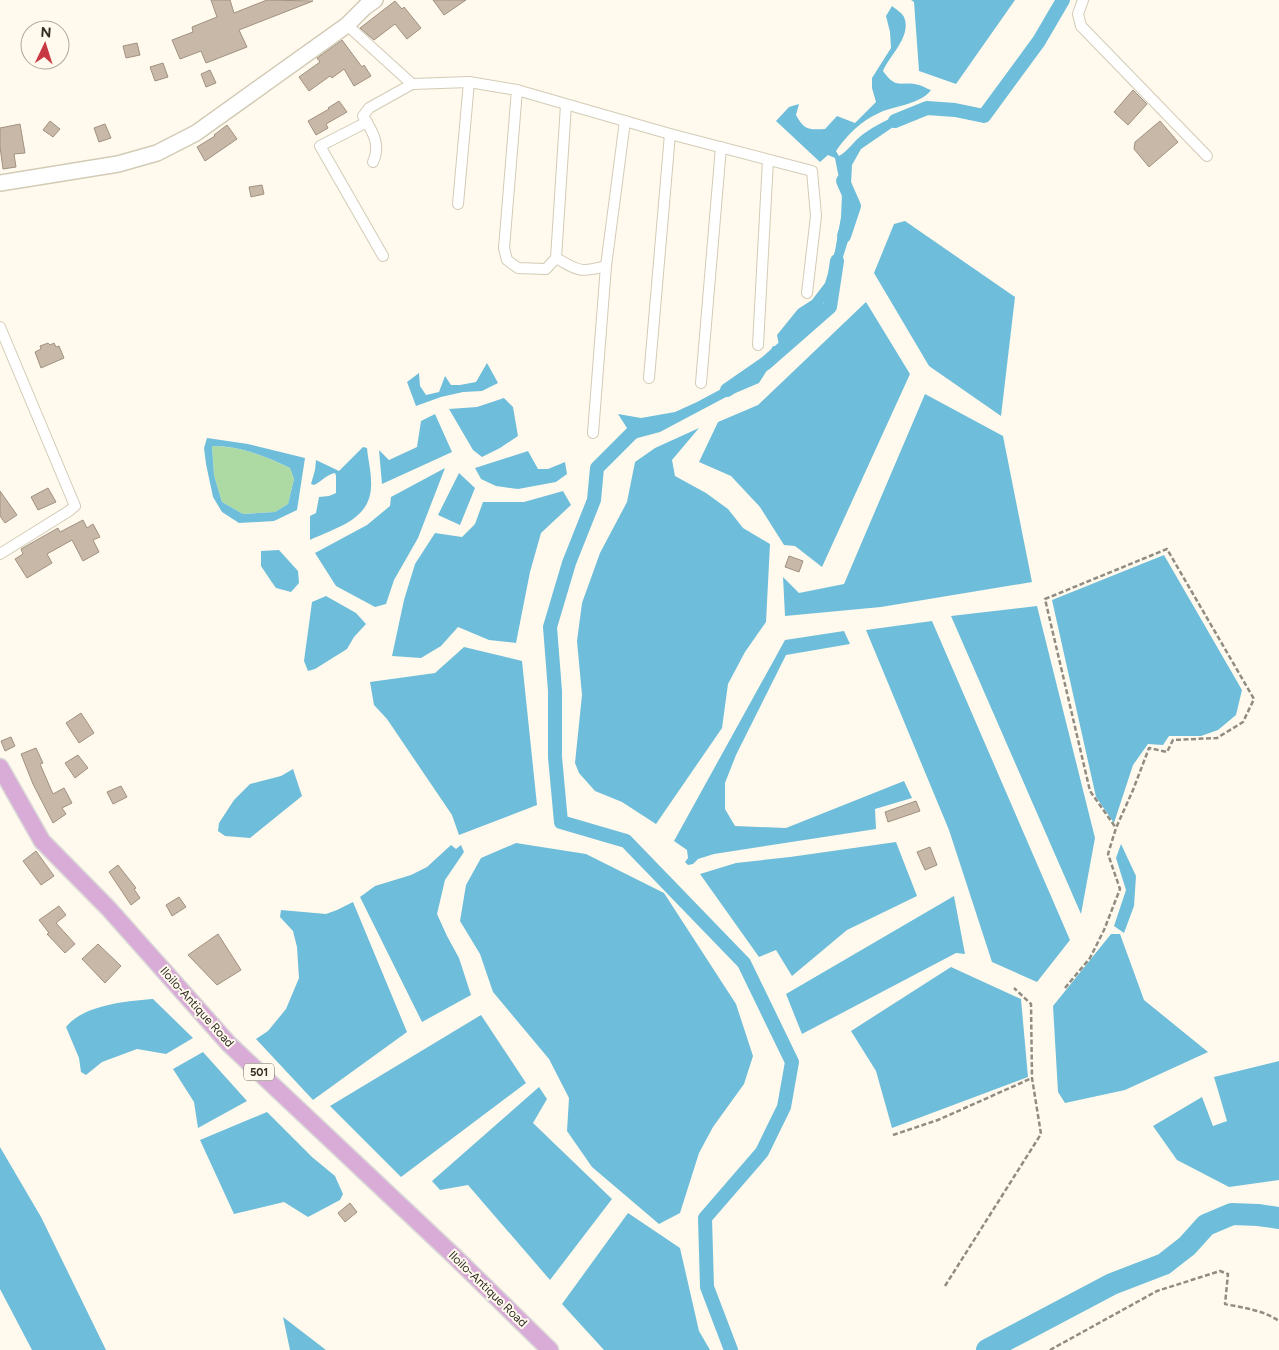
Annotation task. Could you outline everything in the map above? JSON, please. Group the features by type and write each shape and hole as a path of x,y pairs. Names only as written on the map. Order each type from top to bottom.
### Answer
{"main road":[{"path":"0,183 118,164 158,153 196,133 347,25 375,0"},
{"name":"Iloilo-Antique Road","path":"0,767 42,841 109,909 229,1044 453,1255 550,1350"}],"street":[{"path":"1083,0 1078,14 1082,26 1207,156"},
{"path":"347,25 412,84"},
{"path":"458,204 469,82"},
{"path":"373,162 378,152 377,143 363,116 369,108 412,84 469,82 517,90 670,134 812,171 816,216 808,294"},
{"path":"517,90 504,248 507,260 518,268 546,269 556,258 566,105"},
{"path":"593,433 606,266 625,120"},
{"path":"367,122 320,146 383,256"},
{"path":"649,378 670,134"},
{"path":"701,383 721,148"},
{"path":"758,345 768,160"},
{"path":"556,258 577,270 590,270 606,266"},
{"path":"0,327 74,506 0,554"}],"path":[{"path":"1065,988 1090,958 1104,930 1120,889 1108,854 1116,828 1149,748 1167,752 1173,740 1217,738 1243,722 1254,699 1167,549 1045,599 1090,792 1116,828"},
{"path":"945,1286 1041,1134 1032,1078 1031,1004 1014,988"},
{"path":"894,1135 938,1120 1032,1078"},
{"path":"1050,1350 1157,1292 1220,1272 1228,1274 1225,1304 1254,1309 1279,1321"}],"green space":[{"path":"212,446 234,448 252,453 290,468 294,479 288,504 275,512 243,514 222,502 214,475"}],"water":[{"path":"911,0 1015,0 956,84 919,71 914,2"},
{"path":"892,6 904,17 906,24 903,38 883,71 896,83 919,85 931,90 920,99 872,116 860,124 836,151 839,156 859,137 872,128 905,112 910,114 910,119 899,123 861,149 852,165 848,241 839,270 822,306 779,345 777,335 798,309 812,300 825,283 835,251 841,217 842,194 835,158 828,155 820,162 776,121 789,107 799,104 796,115 802,124 808,128 825,129 837,116 855,123 876,102 872,88 872,78 891,48 886,16"},
{"path":"905,221 1015,297 1001,416 929,366 874,273 894,224"},
{"path":"866,302 910,374 822,567 795,546 784,545 760,507 731,476 699,462 718,422 758,405"},
{"path":"773,346 781,348 759,383 726,397 660,432 634,439 618,414 641,418 675,412 755,374"},
{"path":"487,363 498,383 482,391 463,392 441,397 416,406 407,382 419,373 420,386 426,395 439,392 445,376 451,385 476,382"},
{"path":"925,394 1003,436 1032,582 881,607 785,616 783,577 799,593 844,584"},
{"path":"504,398 513,407 518,436 482,457 473,450 449,409 477,407"},
{"path":"435,414 452,452 382,484 379,450 389,460 417,447 421,421"},
{"path":"699,428 672,460 675,476 706,493 728,509 743,528 770,544 766,622 745,652 728,684 722,728 656,824 622,802 595,791 579,773 575,763 582,695 577,641 582,603 600,553 627,502 635,462 655,448"},
{"path":"207,438 248,444 305,458 297,510 274,521 239,523 222,512 213,497 204,448","holes":["212,446 223,446 252,453 290,468 294,479 288,504 275,512 243,514 222,502 214,475"]},
{"path":"363,447 367,448 371,482 369,498 365,508 340,527 310,540 310,516 316,513 319,497 336,493 335,473 314,485 311,484 316,460 339,471"},
{"path":"528,451 538,469 548,469 565,462 567,474 556,482 518,489 496,486 481,479 475,468"},
{"path":"445,468 418,538 394,580 386,604 375,607 336,586 315,553 367,525 390,506 391,497"},
{"path":"459,473 475,488 460,525 438,515"},
{"path":"563,491 571,505 541,533 530,572 516,643 489,640 458,627 441,646 421,658 392,656 404,600 415,564 435,533 462,537 475,524 483,502 524,502"},
{"path":"279,550 298,571 299,583 291,592 276,588 261,566 261,551"},
{"path":"1164,555 1242,690 1236,715 1218,730 1201,736 1169,736 1163,745 1148,744 1133,765 1114,823 1096,797 1052,600"},
{"path":"326,596 356,613 366,624 354,637 347,649 315,669 308,671 304,661 312,602"},
{"path":"1037,606 1095,838 1081,914 951,616"},
{"path":"932,621 1070,940 1037,982 992,962 949,830 866,630"},
{"path":"844,631 850,644 786,655 736,755 725,783 725,809 735,826 786,828 904,781 912,798 875,809 876,829 714,854 698,859 693,864 688,865 685,862 688,858 687,850 674,841 785,640"},
{"path":"464,647 522,661 537,805 459,835 452,815 387,719 374,705 370,682 435,673"},
{"path":"293,769 302,796 250,838 225,836 218,831 219,823 234,800 250,784 281,776"},
{"path":"896,842 917,896 847,930 792,976 776,950 759,957 700,874 736,863"},
{"path":"516,843 586,854 664,893 736,1004 753,1056 744,1084 713,1127 699,1153 680,1213 659,1224 592,1167 567,1131 569,1098 549,1059 493,992 480,954 460,921 466,885 481,858"},
{"path":"1121,844 1136,876 1134,906 1124,933 1114,926 1126,890 1116,858"},
{"path":"451,845 456,849 461,845 464,852 445,880 437,914 459,958 471,995 422,1022 360,897 375,886 411,875 427,867"},
{"path":"954,896 965,954 956,953 802,1034 786,994"},
{"path":"353,902 407,1032 313,1100 256,1039 268,1031 286,1009 299,978 297,947 293,931 280,917 281,910 326,914"},
{"path":"1111,934 1120,934 1144,1000 1208,1052 1125,1090 1065,1103 1058,1092 1053,1006"},
{"path":"951,967 1021,999 1028,1077 892,1128 876,1071 851,1031"},
{"path":"153,999 193,1038 166,1054 137,1049 102,1062 86,1075 81,1072 79,1058 66,1027 83,1014 94,1009 119,1003"},
{"path":"481,1015 526,1083 401,1177 330,1106"},
{"path":"203,1052 247,1101 198,1128 194,1102 173,1069"},
{"path":"1279,1061 1279,1180 1229,1187 1177,1160 1153,1126 1202,1097 1213,1126 1227,1121 1214,1077"},
{"path":"539,1087 547,1099 533,1123 612,1199 550,1280 468,1185 440,1190 432,1181"},
{"path":"267,1112 312,1157 335,1176 343,1194 340,1200 308,1217 284,1202 234,1214 200,1140"},
{"path":"0,1147 41,1217 106,1350 32,1350 0,1289"},
{"path":"628,1213 680,1248 699,1331 710,1350 604,1350 562,1304"},
{"path":"283,1317 326,1350 290,1350"}],"building":[{"path":"211,0 230,0 234,13 267,0 313,1 239,30 247,47 206,63 201,51 180,59 172,40 193,32 192,27 217,17"},
{"path":"433,0 466,0 444,15"},
{"path":"395,1 402,9 404,7 421,28 407,39 395,24 374,40 360,28"},
{"path":"342,40 371,76 354,86 344,69 332,78 330,76 309,91 299,77 320,62 317,58"},
{"path":"137,43 140,55 126,58 123,46"},
{"path":"163,63 168,77 155,81 150,67"},
{"path":"210,70 216,83 206,87 201,74"},
{"path":"1133,90 1147,104 1128,125 1114,112"},
{"path":"339,101 347,112 326,124 328,128 316,135 308,121"},
{"path":"50,121 60,129 53,137 43,130"},
{"path":"1160,121 1178,142 1149,167 1134,149 1135,142"},
{"path":"20,124 25,153 14,154 16,167 3,169 0,128"},
{"path":"105,124 111,138 99,142 94,128"},
{"path":"227,125 237,139 205,161 197,147 215,136"},
{"path":"262,185 264,194 251,197 249,187"},
{"path":"48,343 50,345 54,343 56,347 59,346 64,358 41,368 35,352 41,349 40,346"},
{"path":"48,488 56,502 38,510 31,497"},
{"path":"0,491 17,515 5,523 0,516"},
{"path":"83,520 87,528 93,524 100,537 93,540 99,552 83,561 72,540 47,554 52,563 27,578 15,559 23,554 21,549 58,528 60,532"},
{"path":"789,556 803,561 799,572 785,567"},
{"path":"81,713 94,733 79,743 66,723"},
{"path":"11,737 15,746 5,751 1,741"},
{"path":"36,748 43,763 40,764 53,794 64,788 72,803 62,808 66,814 53,823 33,784 21,754"},
{"path":"78,755 88,768 75,778 65,763"},
{"path":"121,786 127,797 113,804 107,792"},
{"path":"916,801 920,811 888,822 885,812"},
{"path":"930,847 937,865 925,870 917,852"},
{"path":"36,851 54,876 41,885 23,861"},
{"path":"118,865 136,888 134,889 140,898 131,905 109,872"},
{"path":"179,897 186,907 172,916 166,905"},
{"path":"59,906 66,915 56,923 75,944 65,953 47,934 49,933 39,920"},
{"path":"218,934 241,970 217,985 188,955"},
{"path":"98,944 121,966 105,983 82,959"},
{"path":"350,1203 357,1212 345,1222 338,1213"}],"waterway":[{"path":"895,121 927,108 955,110 984,116 1039,41 1063,0"},
{"path":"843,181 854,206 844,236"},
{"path":"727,390 766,363 830,307 837,261"},
{"path":"644,425 639,426 597,468 594,500 569,563 550,627 555,691 555,757 561,822 626,841 744,963 792,1062 784,1107 762,1152 705,1218 707,1287 731,1350"},
{"path":"987,1350 1112,1284 1164,1264 1187,1246 1206,1225 1232,1214 1279,1218"}]}
